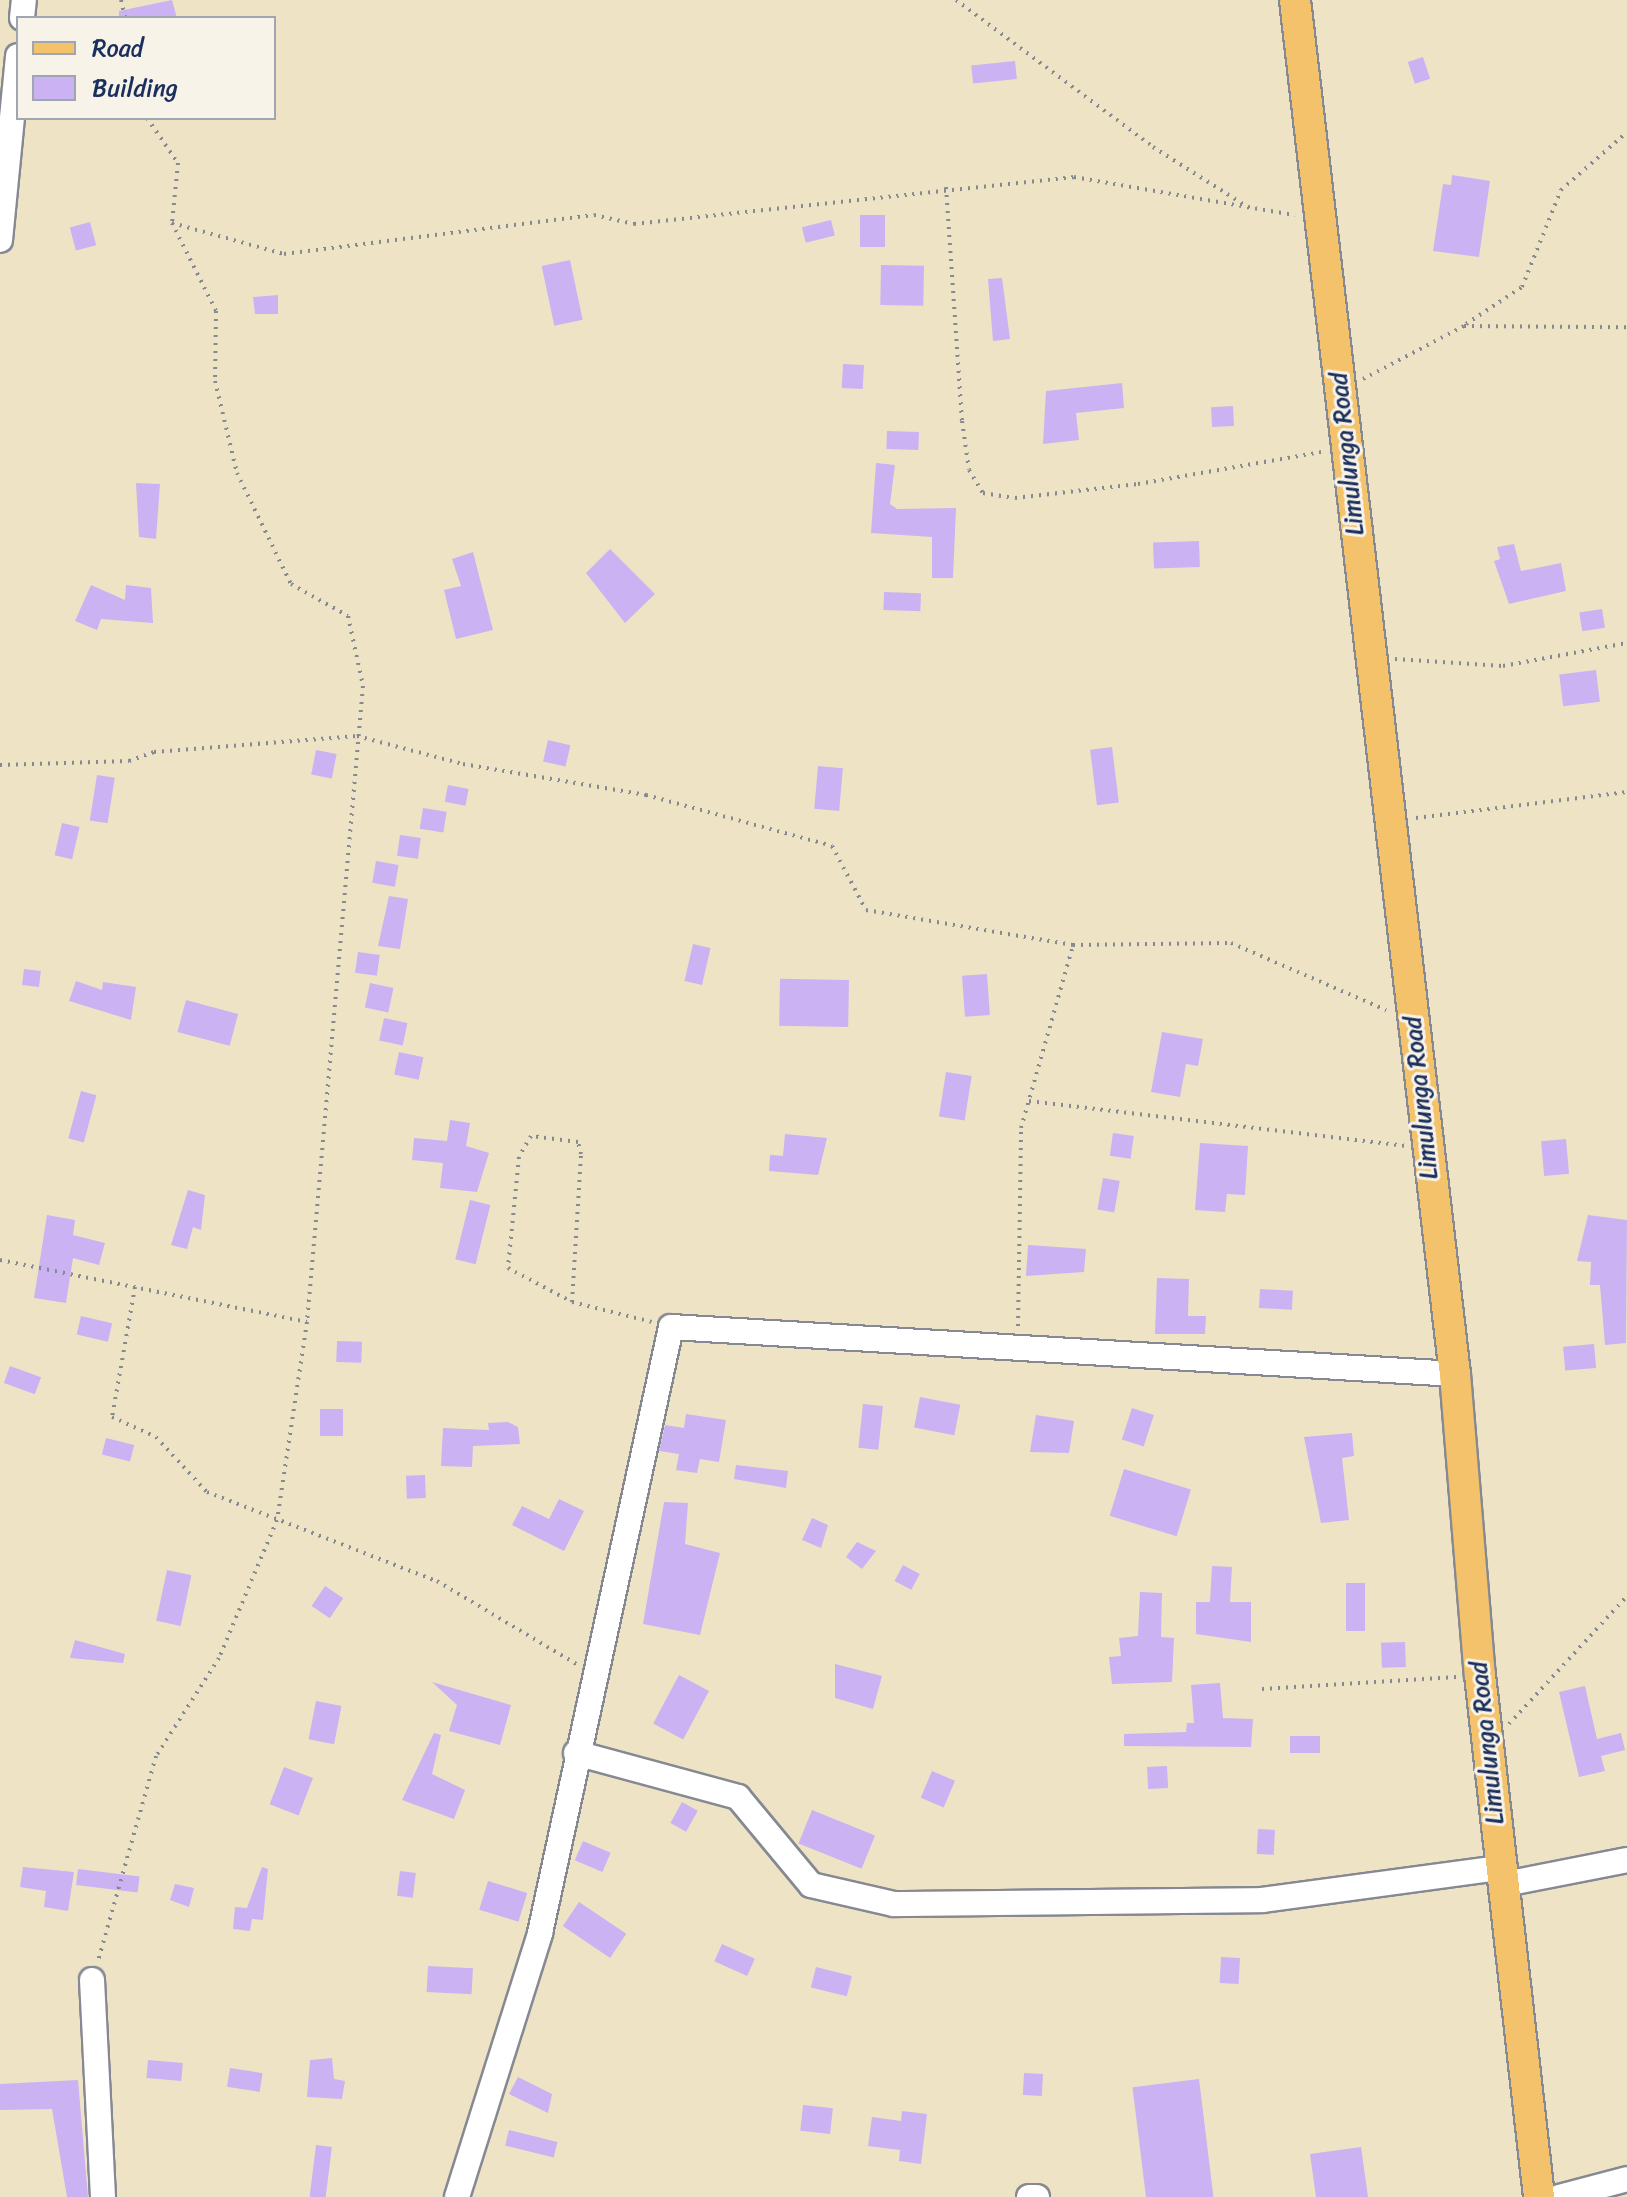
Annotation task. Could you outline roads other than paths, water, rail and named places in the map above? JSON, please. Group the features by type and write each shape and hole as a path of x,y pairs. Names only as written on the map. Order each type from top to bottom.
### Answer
{"main road":[{"name":"Limulunga Road","path":"1295,0 1324,217 1345,448 1455,1374 1480,1675 1539,2197"}],"street":[{"path":"0,240 16,76"},
{"path":"457,2197 540,1933 591,1673 623,1564 671,1327 1455,1374"},
{"path":"576,1753 738,1797 811,1885 894,1904 1262,1900 1627,1860"},
{"path":"92,1980 103,2197"},
{"path":"1559,2197 1627,2179"},
{"path":"1029,2197 1037,2197"}]}
